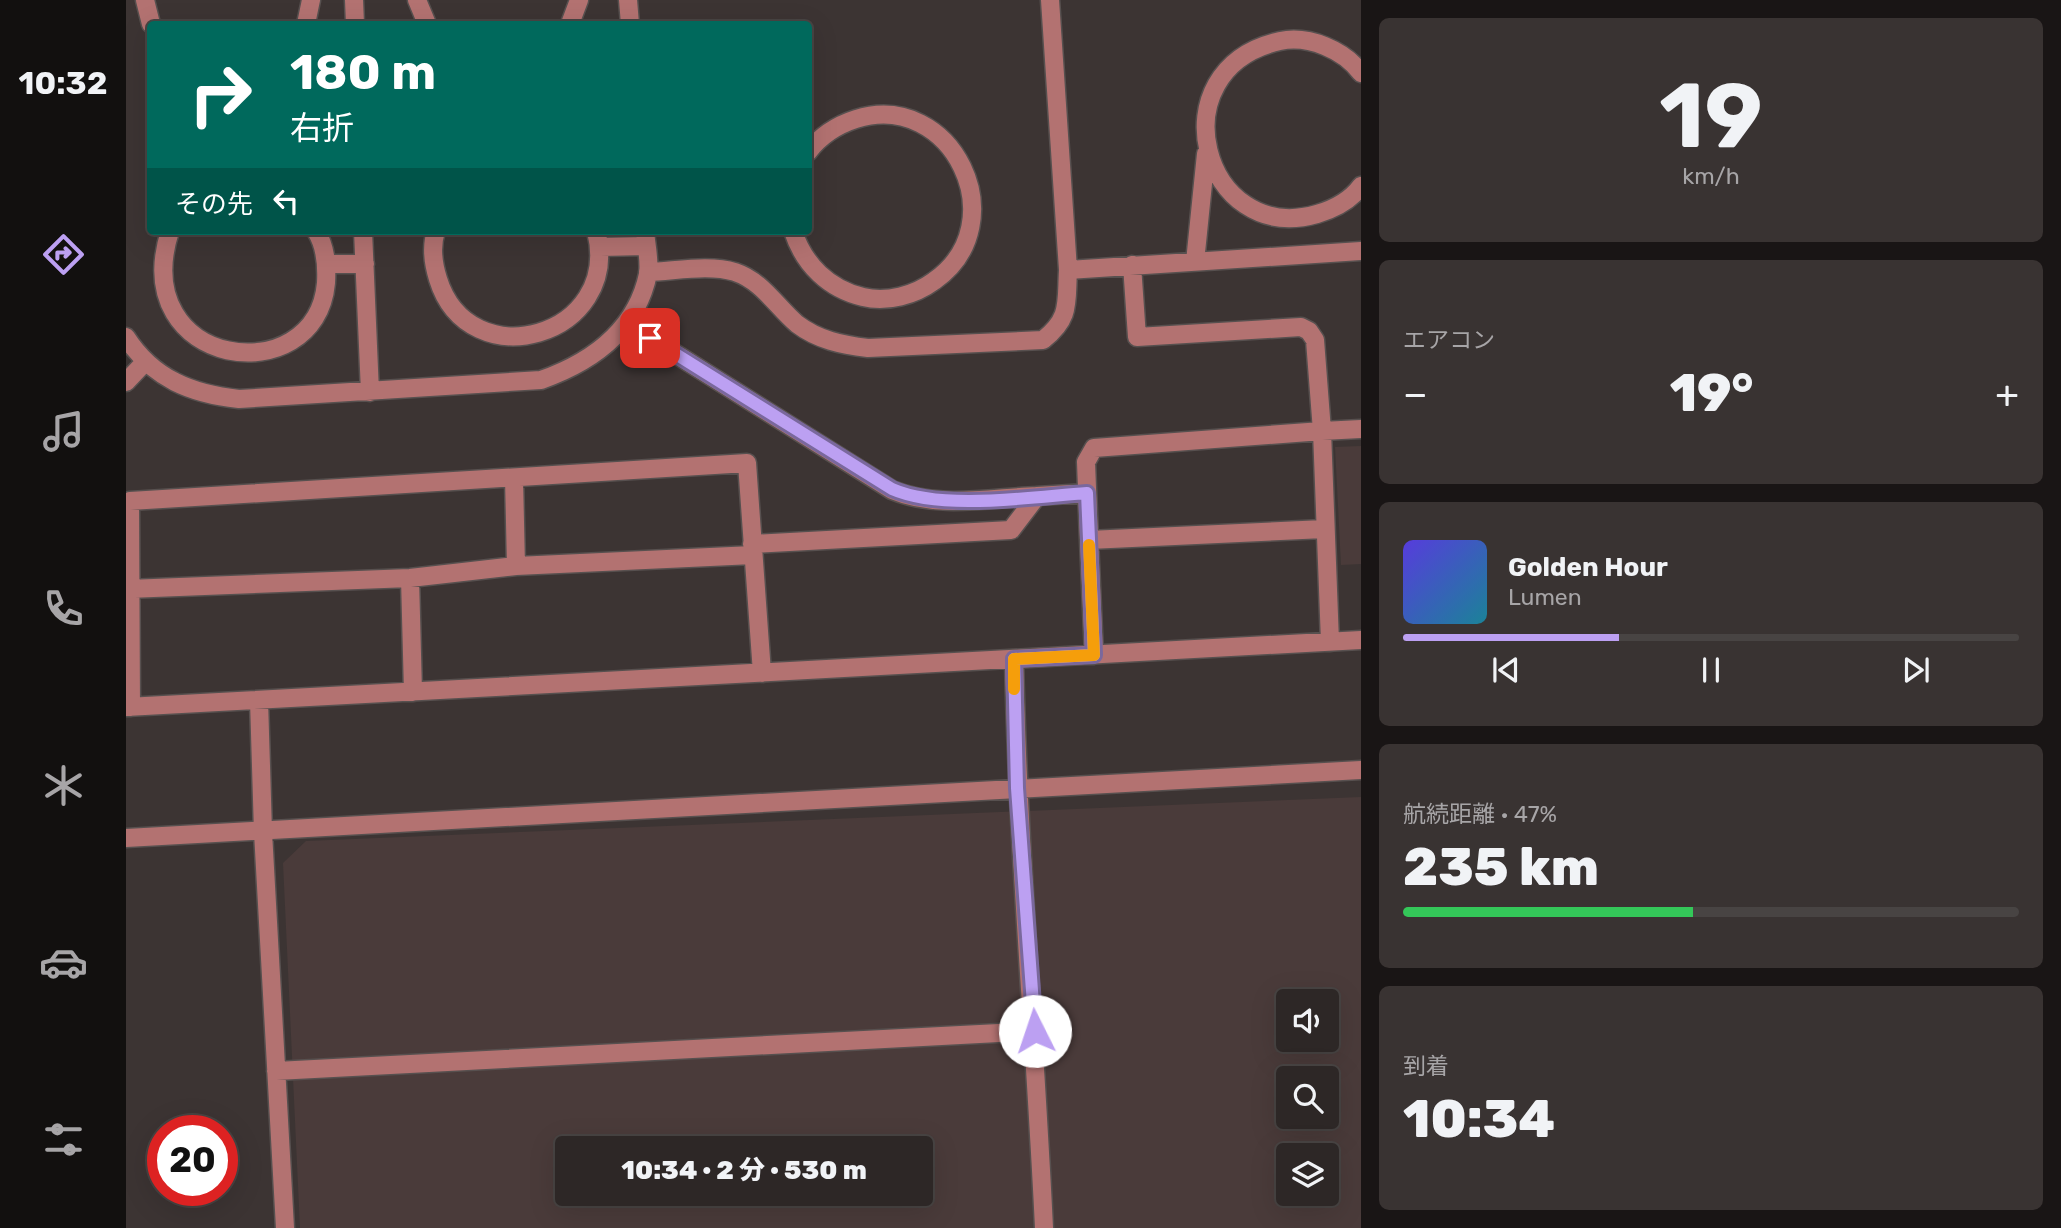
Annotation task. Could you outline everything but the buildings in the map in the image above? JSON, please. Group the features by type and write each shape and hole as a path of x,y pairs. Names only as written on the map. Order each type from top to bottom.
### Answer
{"lane":[{"path":"145,0 150,21"},
{"path":"307,21 311,0"},
{"path":"354,0 355,21"},
{"path":"417,0 426,21"},
{"path":"570,21 579,0"},
{"path":"628,0 630,21"},
{"path":"648,272 714,268 734,272 756,282 797,324 816,336 842,345 868,348 1043,340 1060,327 1066,308 1068,270 1050,0"},
{"path":"1195,262 1207,111 1221,77 1238,59 1260,46 1284,40 1309,41 1333,49 1361,73"},
{"path":"794,235 798,247 815,271 838,289 865,298 894,298 922,290 946,273 963,250 972,223 973,194 964,166 947,143 924,125 896,116 867,116 840,124 812,146"},
{"path":"1206,148 1215,172 1230,192 1250,207 1277,217 1305,218 1332,210 1361,186"},
{"path":"168,235 161,255 161,281 169,309 186,332 210,347 238,354 267,351 293,339 313,318 325,292 327,264 317,235"},
{"path":"363,235 370,392"},
{"path":"126,337 145,362 171,380 202,395 239,399 541,380 573,368 604,348 628,324 648,272 646,239 598,239 597,275 579,308 565,322 540,334 511,337 483,330 467,320 442,292 433,264 436,235"},
{"path":"1068,270 1361,251"},
{"path":"327,264 365,264"},
{"path":"1132,265 1137,337 1301,327 1309,331 1315,340 1322,432 1330,642"},
{"path":"628,324 907,496 933,501 1087,493"},
{"path":"126,382 145,362"},
{"path":"1094,655 1086,462 1089,454 1105,445 1361,429"},
{"path":"762,673 747,463 130,501 128,707 413,692 1094,655 1361,640"},
{"path":"514,478 516,566"},
{"path":"128,589 410,578 516,566 1011,530 1037,496"},
{"path":"1089,540 1324,529"},
{"path":"410,578 413,692"},
{"path":"1014,659 1017,788 1035,1031 1044,1228"},
{"path":"259,700 263,832 285,1228"},
{"path":"126,838 1361,769"},
{"path":"276,1071 1035,1031"}],"shaded area":[{"path":"1361,446 1361,564 1341,565 1335,447"},
{"path":"1361,797 1361,1228 300,1228 283,863 306,841"}],"slow traffic":[{"path":"1014,689 1014,659 1094,655 1089,545"}],"route":[{"path":"650,338 907,496 933,501 1087,493 1094,655 1014,659 1017,788 1035,1031"}]}
